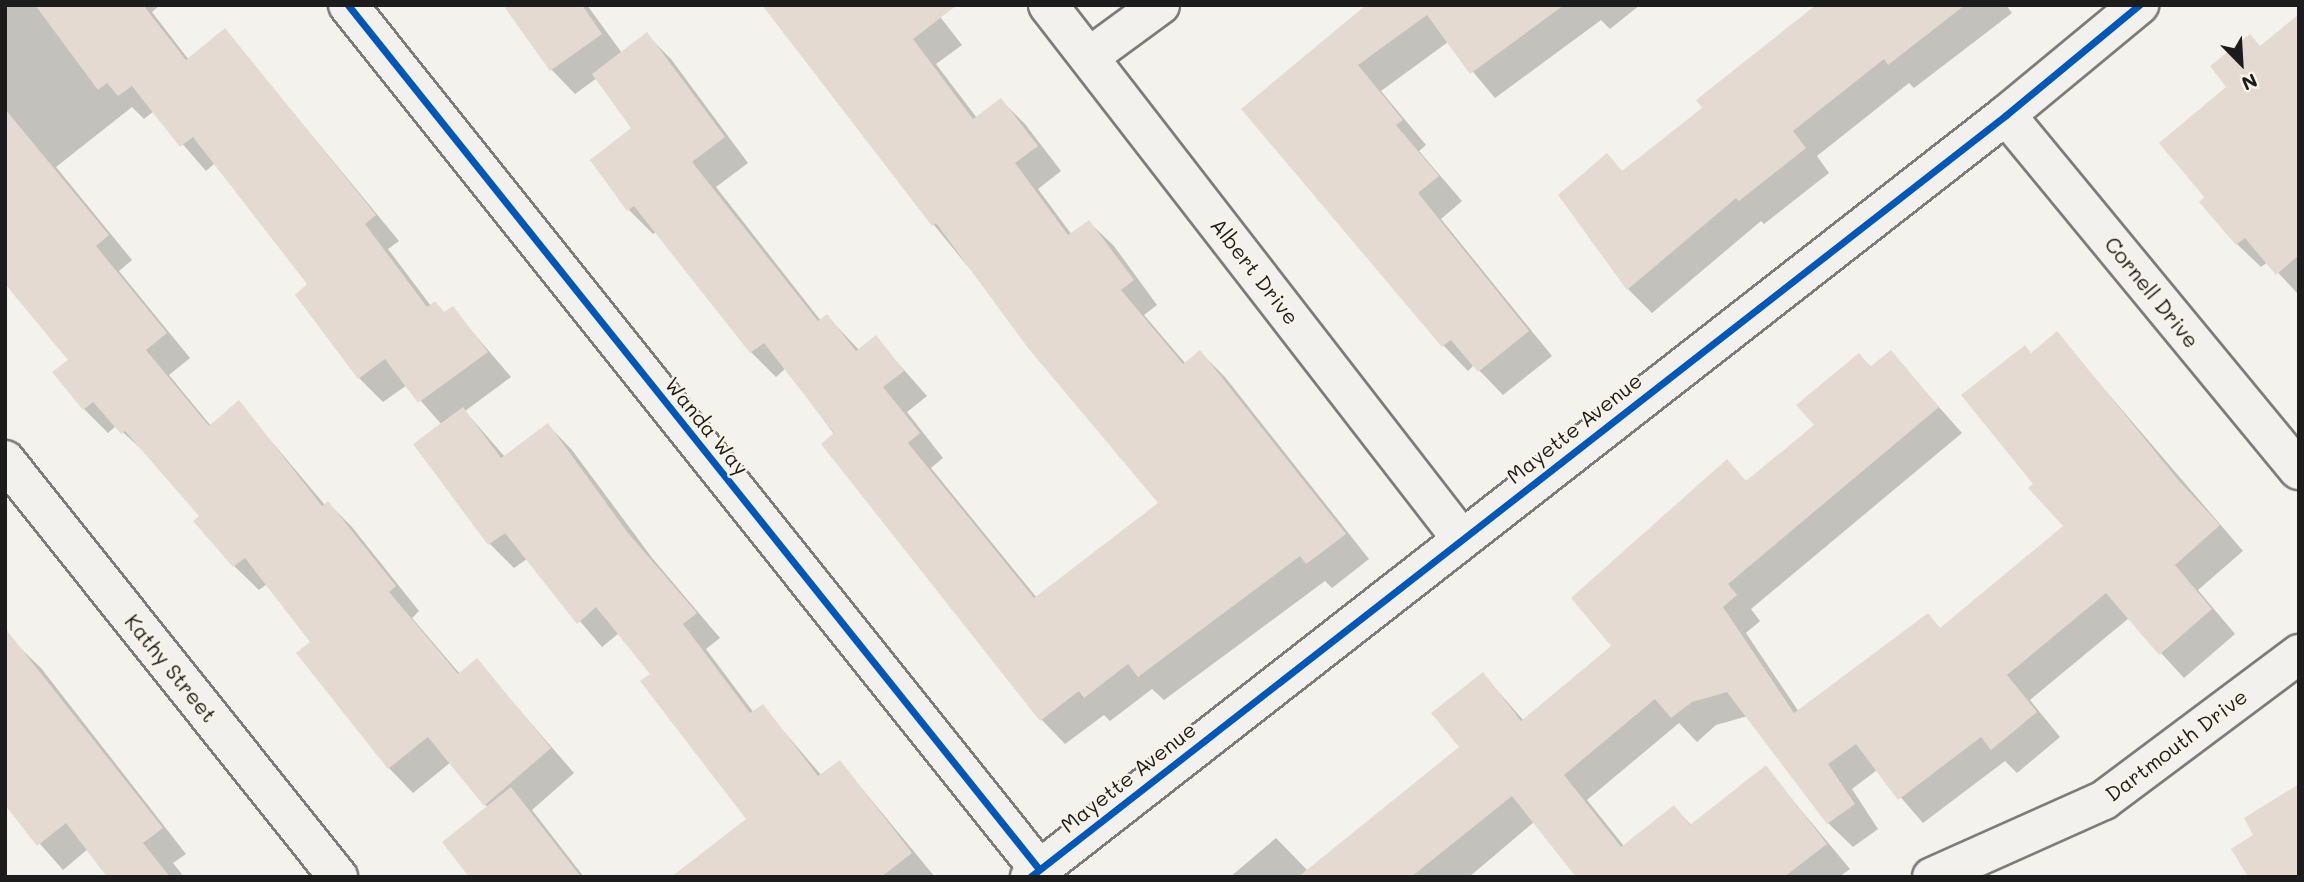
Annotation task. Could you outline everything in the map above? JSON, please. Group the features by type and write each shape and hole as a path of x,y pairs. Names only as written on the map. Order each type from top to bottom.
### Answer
{"street":[{"name":"Wanda Way","path":"348,5 1035,873"},
{"name":"Albert Drive","path":"1048,5 1461,538"},
{"path":"1089,57 1160,5"},
{"name":"Mayette Avenue","path":"1035,873 2006,114 2139,5"},
{"name":"Cornell Drive","path":"2006,114 2299,470"},
{"name":"Kathy Street","path":"5,460 338,877"},
{"name":"Dartmouth Drive","path":"1932,877 2104,800 2299,654"}],"building":[{"path":"35,5 143,5 186,60 225,28 376,215 365,224 427,307 435,301 444,312 453,306 488,352 418,403 385,359 358,379 295,295 307,284 193,137 180,147 132,86 118,96 107,83 98,90"},
{"path":"503,5 582,5 602,34 550,71"},
{"path":"762,5 957,5 913,39 973,119 1001,98 1038,146 1015,163 1068,235 1089,220 1134,280 1121,290 1183,364 1200,350 1346,534 1306,564 1300,556 1138,677 1128,664 1084,698 1079,691 1040,721 821,444 834,433 764,343 750,353 634,206 627,211 590,160 631,128 592,74 647,32 725,137 692,162 818,321 827,314 856,351 876,335 904,371 883,387 920,433 908,443 1034,598 1158,503 1028,348 936,223 932,226"},
{"path":"1366,5 1564,5 1470,74 1427,15 1358,65 1403,120 1396,125 1439,176 1418,193 1529,331 1478,372 1451,340 1442,347 1241,109"},
{"path":"1816,5 1965,5 1888,65 1884,59 1793,131 1806,148 1739,201 1736,198 1627,290 1558,195 1607,153 1622,171 1702,108 1696,100"},
{"path":"2299,14 2299,255 2276,275 2245,238 2236,245 2199,202 2204,197 2159,143 2226,87 2210,66 2250,34 2260,46"},
{"path":"5,109 109,235 96,246 167,333 146,350 209,426 239,400 322,506 328,501 396,586 389,592 458,674 477,658 551,748 484,806 428,737 388,769 296,653 310,642 245,558 233,567 193,521 199,516 125,431 121,434 93,402 83,410 52,372 68,360 5,284"},
{"path":"2057,331 2179,481 2220,525 2175,565 2212,609 2159,655 2106,593 2007,675 2037,712 1991,750 1981,737 1898,800 1856,744 1828,764 1855,804 1827,824 1727,692 1692,702 1671,718 1655,699 1564,775 1621,847 1674,805 1690,825 1766,765 1827,844 1784,877 1576,877 1512,796 1411,877 1298,877 1459,747 1431,713 1483,672 1521,721 1611,646 1571,598 1727,459 1746,481 1814,425 1796,405 1859,353 1870,367 1891,350 1939,407 1728,584 1737,595 1723,607 1794,713 1928,613 1940,628 2063,526 2028,488 2033,484 1961,395 2025,345 2031,353"},
{"path":"463,407 501,458 548,423 628,533 697,613 683,624 750,713 763,704 818,776 840,760 912,853 881,877 671,877 746,819 640,681 650,674 596,607 577,624 505,533 488,545 413,444"},
{"path":"5,628 163,828 143,843 170,877 107,877 66,823 37,846 5,805"},
{"path":"2299,784 2299,877 2248,877 2231,849 2253,835 2244,818"},
{"path":"511,787 581,877 469,877 442,842"}],"cycle path":[{"path":"348,5 1039,869"},
{"path":"1030,877 2006,115 2139,5"}]}
